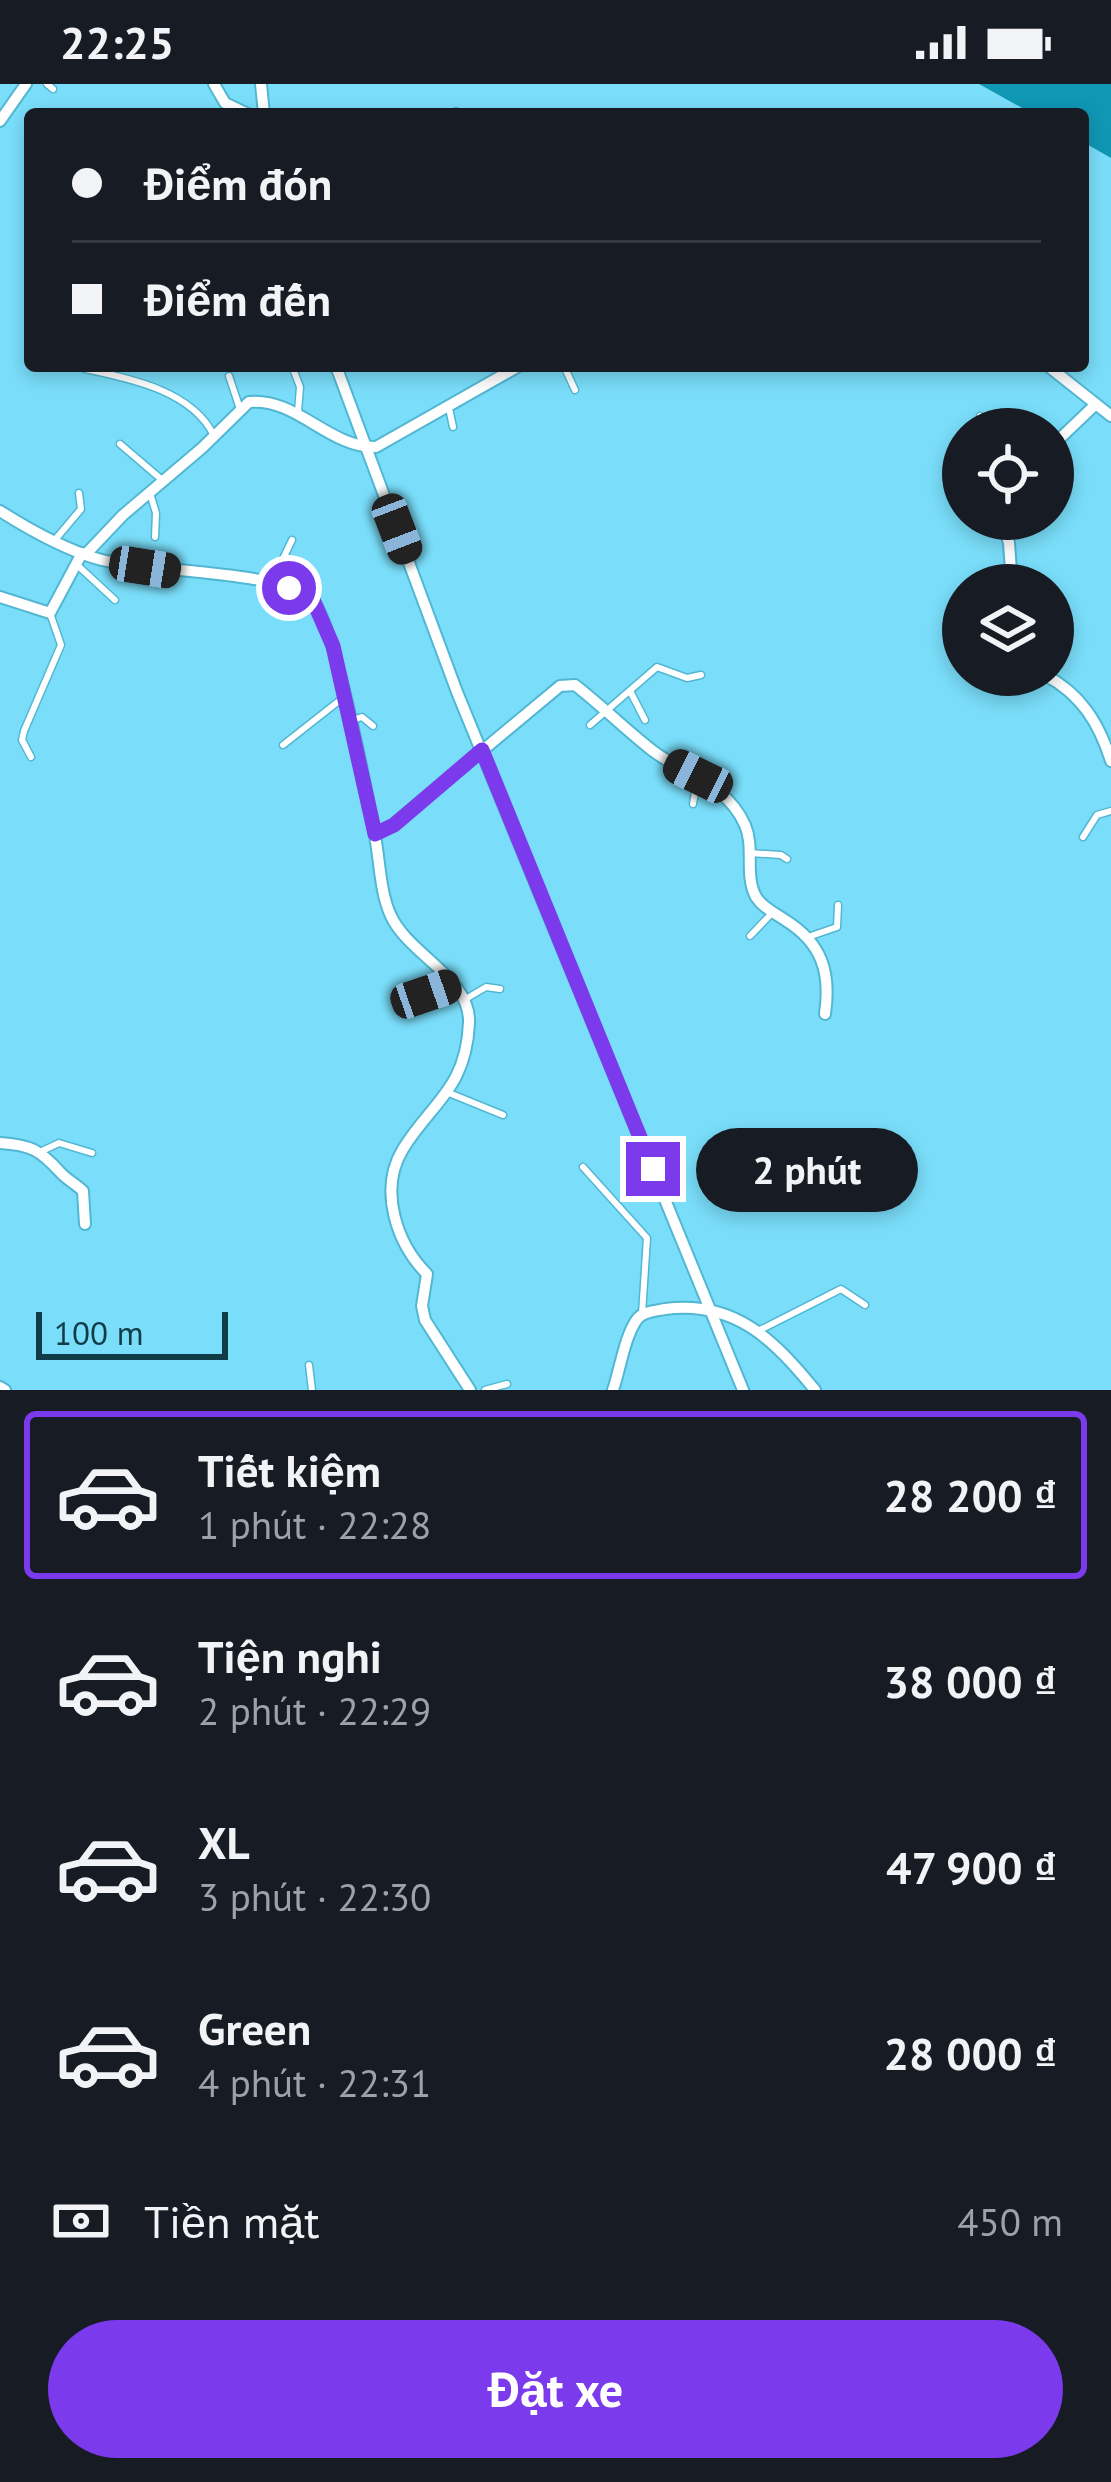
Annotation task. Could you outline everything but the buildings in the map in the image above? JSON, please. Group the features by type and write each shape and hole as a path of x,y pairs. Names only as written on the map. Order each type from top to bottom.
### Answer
{"street":[{"path":"0,121 26,84"},
{"path":"338,372 482,750 743,1390"},
{"path":"0,597 50,613 81,557 240,410 257,400 297,415 342,442 366,447 389,442 508,372"},
{"path":"1057,372 1111,416"},
{"path":"1074,425 1095,405"},
{"path":"0,512 81,557 279,586 307,595 320,611 333,646 387,908 397,930 453,985 469,1016 466,1050 448,1093 401,1152 392,1197 404,1248 427,1274 424,1320 470,1390"},
{"path":"375,834 394,825 563,684 575,685 652,750 714,786 739,815 746,828 755,896 808,937 827,970 825,1014"},
{"path":"1074,695 1102,731 1111,761"},
{"path":"0,1143 42,1151 83,1192 85,1224"},
{"path":"614,1390 642,1314 688,1306 760,1330 815,1390"}],"lane":[{"path":"96,372 182,402 203,417 214,436"},
{"path":"294,372 300,387 297,415"},
{"path":"568,372 575,390"},
{"path":"229,376 240,410"},
{"path":"448,404 453,427"},
{"path":"120,444 164,482"},
{"path":"54,541 81,509 79,493"},
{"path":"150,493 156,513 155,537"},
{"path":"279,586 281,562 292,540"},
{"path":"81,557 115,600"},
{"path":"32,757 22,740 24,731 61,645 50,613"},
{"path":"590,725 656,668 693,679 701,675"},
{"path":"630,691 645,720"},
{"path":"283,745 344,697"},
{"path":"350,722 362,717 373,726"},
{"path":"693,805 698,776"},
{"path":"1083,837 1090,821 1111,811"},
{"path":"750,853 787,859"},
{"path":"808,937 837,928 838,904"},
{"path":"750,935 773,912"},
{"path":"399,1003 453,985"},
{"path":"464,1000 486,987 500,988"},
{"path":"448,1093 503,1114"},
{"path":"42,1151 59,1143 92,1154"},
{"path":"583,1166 646,1238 642,1314"},
{"path":"760,1330 837,1290 844,1289 866,1305"},
{"path":"309,1365 312,1390"},
{"path":"485,1390 507,1384"}],"water":[{"path":"979,84 1111,84 1111,158 1089,145 1089,108 1022,108"}],"route":[{"path":"289,588 313,600 333,646 375,834 394,825 482,750 653,1169"}]}
